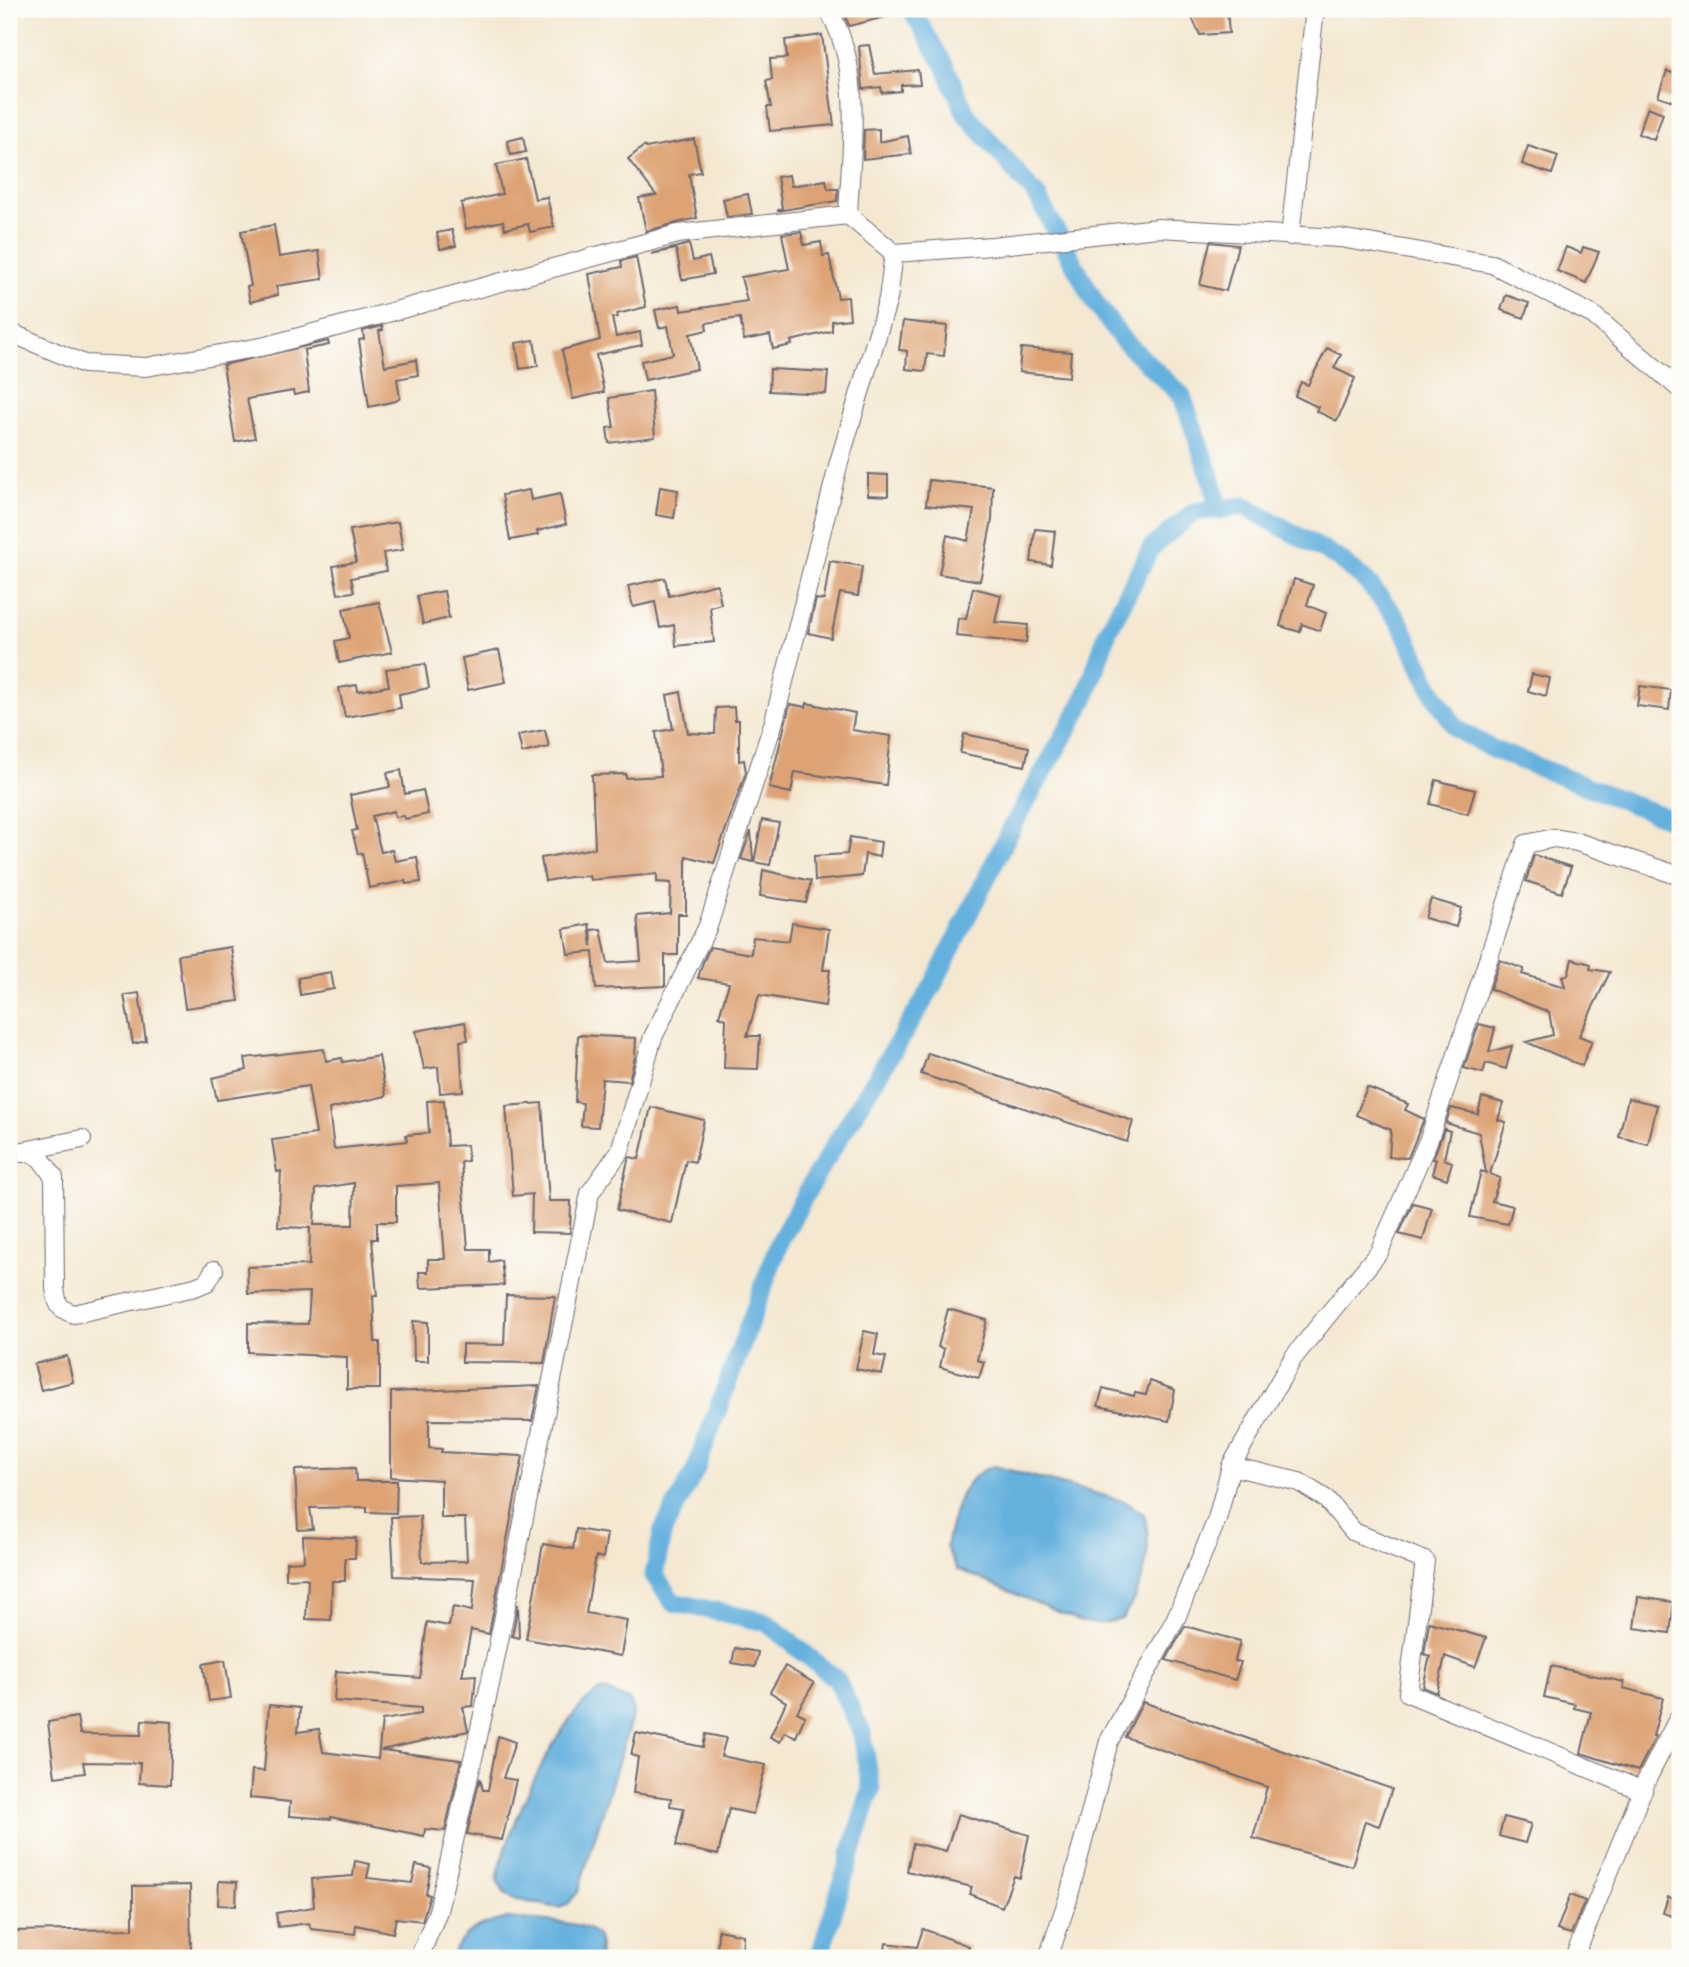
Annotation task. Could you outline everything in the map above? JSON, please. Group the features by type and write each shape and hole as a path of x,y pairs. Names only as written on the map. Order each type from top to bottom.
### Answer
{"street":[{"path":"828,9 842,33 853,82 848,215"},
{"path":"1290,236 1315,9"},
{"path":"9,332 84,364 146,367 265,346 678,234 848,215 894,253 992,246 1158,228 1340,238 1492,264 1593,315 1680,389"},
{"path":"419,1958 438,1911 491,1679 590,1194 620,1151 653,1037 708,926 729,862 774,721 839,462 888,299 894,253"},
{"path":"1048,1958 1068,1899 1109,1741 1176,1618 1217,1519 1231,1466 1293,1357 1379,1252 1429,1139 1526,844 1554,838 1577,842 1680,876"},
{"path":"15,1153 82,1139"},
{"path":"15,1153 32,1153 41,1159 54,1177 55,1288 58,1305 63,1311 74,1314 195,1287 207,1282 214,1270"},
{"path":"1231,1466 1299,1482 1326,1499 1354,1532 1425,1561 1408,1693 1643,1791"},
{"path":"1574,1958 1643,1791 1680,1715"}],"water":[{"path":"994,1466 1124,1501 1144,1514 1148,1541 1145,1568 1136,1595 1122,1619 1097,1624 1079,1621 957,1569 946,1547 959,1498 973,1478"},
{"path":"604,1690 629,1700 634,1711 578,1892 567,1905 559,1908 513,1899 504,1892 497,1880 523,1804 537,1773 571,1718 588,1700"},
{"path":"509,1918 556,1922 591,1930 599,1941 599,1958 452,1958 461,1941 473,1930"}],"building":[{"path":"843,9 897,9 897,14 849,26"},
{"path":"1188,9 1227,9 1229,33 1200,35"},
{"path":"822,35 834,125 770,131 767,107 771,107 766,81 772,80 770,59 787,58 785,40"},
{"path":"869,45 875,74 918,70 920,84 901,85 901,91 882,93 881,87 863,89 859,46"},
{"path":"1667,71 1680,76 1676,102 1658,96"},
{"path":"1648,107 1663,113 1654,140 1638,134"},
{"path":"879,129 879,142 908,136 911,154 863,159 864,130"},
{"path":"523,137 526,152 511,155 507,141"},
{"path":"694,139 701,172 689,174 697,218 646,231 639,198 656,195 628,159 644,146 646,148"},
{"path":"1528,146 1558,156 1552,174 1522,164"},
{"path":"526,159 535,199 547,197 554,227 530,232 528,224 505,229 503,221 466,229 461,203 502,194 496,165"},
{"path":"789,175 791,186 826,180 828,189 838,189 837,201 777,211 782,208 777,177"},
{"path":"748,194 752,214 727,217 723,199"},
{"path":"274,225 279,257 319,251 323,279 276,286 278,295 250,302 247,287 251,286 241,231"},
{"path":"452,230 456,246 440,249 437,233"},
{"path":"801,232 804,245 821,242 823,256 829,255 838,298 848,297 850,319 832,321 832,331 791,341 792,345 773,349 770,335 744,340 740,318 706,323 707,330 690,334 697,369 645,380 641,361 673,354 668,326 659,328 655,310 680,305 681,311 747,301 741,277 789,269 782,234"},
{"path":"1210,242 1238,245 1226,291 1200,285"},
{"path":"689,244 693,261 709,257 713,274 682,280 676,249 651,254"},
{"path":"1566,247 1581,253 1583,247 1599,252 1586,283 1557,271"},
{"path":"636,257 646,307 617,314 617,317 612,318 616,337 640,332 642,345 596,355 604,392 573,399 562,350 600,340 589,274 622,267 621,261"},
{"path":"1506,295 1529,303 1524,318 1501,310"},
{"path":"903,321 947,326 944,356 927,354 925,371 906,369 907,351 899,350"},
{"path":"382,326 383,330 379,331 385,366 416,360 418,375 397,379 400,398 396,401 369,407 359,340 364,339 363,331"},
{"path":"534,340 538,366 520,369 516,343"},
{"path":"328,341 329,345 304,350 309,392 294,395 293,391 247,399 255,438 235,442 223,365"},
{"path":"1021,348 1071,352 1069,377 1019,372"},
{"path":"1327,348 1341,355 1334,368 1355,378 1337,421 1316,411 1318,407 1295,396 1301,382 1308,385"},
{"path":"770,369 828,372 826,394 769,391"},
{"path":"651,391 655,437 609,443 607,428 614,427 609,398"},
{"path":"868,474 888,475 888,496 868,495"},
{"path":"929,480 993,487 992,520 980,581 939,574 947,535 968,541 974,510 926,505"},
{"path":"660,487 678,490 674,518 656,515"},
{"path":"529,490 531,500 560,494 566,524 537,531 538,535 510,540 502,495"},
{"path":"398,522 403,550 383,553 386,571 351,578 354,592 338,594 333,566 356,562 350,530"},
{"path":"1035,529 1055,531 1051,565 1031,562"},
{"path":"830,561 862,566 858,596 840,593 831,638 808,633 816,599 824,600"},
{"path":"665,578 669,596 717,584 721,604 710,607 714,642 676,646 674,625 660,628 655,602 633,607 628,586"},
{"path":"1294,579 1313,585 1307,605 1326,613 1320,631 1302,624 1300,632 1280,626"},
{"path":"973,588 1001,595 995,622 1028,625 1026,643 956,636 958,618 966,619"},
{"path":"444,591 449,618 423,624 417,596"},
{"path":"379,602 392,652 339,663 335,641 349,638 343,609"},
{"path":"499,650 506,682 468,690 462,658"},
{"path":"425,664 429,688 399,694 401,708 345,717 339,688 357,685 358,691 389,686 386,669"},
{"path":"1532,674 1550,678 1546,696 1528,691"},
{"path":"1640,686 1671,690 1669,710 1637,706"},
{"path":"681,692 688,733 715,734 716,708 734,707 735,720 739,720 739,761 744,760 746,772 714,863 686,856 686,914 678,914 678,955 665,955 665,986 596,989 593,952 568,954 564,929 589,924 592,946 591,930 601,929 608,963 641,961 637,916 670,913 671,883 657,882 657,874 590,880 589,876 570,877 545,881 541,858 595,848 592,775 626,774 626,778 661,776 656,732 673,729 667,695"},
{"path":"807,703 855,713 852,730 891,736 886,785 795,772 791,793 769,788 790,704 806,707"},
{"path":"545,730 549,747 522,753 518,735"},
{"path":"964,734 1029,747 1025,766 960,753"},
{"path":"401,770 405,794 423,790 428,814 405,819 404,816 395,817 394,811 372,816 381,852 392,850 395,861 417,857 421,882 406,884 405,881 369,888 362,853 358,854 352,831 357,830 350,795 390,787 387,773"},
{"path":"1436,780 1475,790 1468,814 1430,804"},
{"path":"762,820 779,823 770,865 754,862"},
{"path":"751,831 753,862 741,859"},
{"path":"850,837 881,842 879,857 865,854 862,876 815,881 814,856 847,854"},
{"path":"1534,855 1571,867 1562,893 1526,881"},
{"path":"763,870 811,881 806,903 760,896"},
{"path":"1431,899 1461,908 1456,927 1425,918"},
{"path":"792,923 829,929 823,970 830,970 825,1006 759,995 747,1036 760,1036 758,1069 724,1068 726,1019 719,1016 729,983 698,978 710,947 751,954 753,937 789,941"},
{"path":"231,947 239,1001 185,1008 178,955"},
{"path":"1572,959 1591,964 1590,969 1610,972 1579,1036 1592,1041 1582,1066 1526,1042 1553,1035 1549,1012 1490,989 1500,960 1524,969 1522,974 1565,987 1562,976 1568,975"},
{"path":"331,972 334,989 300,995 298,978"},
{"path":"139,993 146,1041 133,1044 124,995"},
{"path":"465,1022 468,1040 460,1041 463,1091 440,1093 438,1067 424,1069 416,1031"},
{"path":"1479,1024 1495,1028 1489,1052 1512,1046 1506,1069 1486,1063 1483,1073 1464,1068"},
{"path":"578,1035 636,1038 629,1081 602,1079 598,1127 581,1126 583,1103 575,1102"},
{"path":"324,1049 326,1061 342,1058 343,1062 379,1056 386,1096 329,1109 334,1149 407,1141 406,1135 429,1133 427,1101 444,1100 447,1146 467,1145 468,1161 461,1162 468,1249 489,1249 489,1262 501,1260 504,1285 420,1288 419,1272 428,1272 428,1259 445,1259 439,1183 396,1186 396,1222 377,1222 377,1239 372,1239 377,1296 373,1296 375,1342 380,1342 380,1389 347,1389 347,1357 248,1352 248,1323 308,1324 310,1292 248,1294 247,1267 309,1265 310,1228 278,1227 281,1171 277,1172 272,1140 316,1134 308,1086 217,1100 212,1078 247,1070 245,1058","holes":["354,1183 353,1225 314,1225 316,1189"]},
{"path":"928,1053 1133,1121 1127,1142 921,1074"},
{"path":"1367,1087 1408,1104 1405,1110 1424,1119 1408,1158 1389,1157 1391,1130 1356,1115"},
{"path":"1482,1097 1503,1103 1498,1120 1506,1122 1490,1174 1500,1178 1492,1201 1513,1206 1508,1224 1470,1217 1481,1171 1486,1173 1479,1133 1446,1123 1451,1108 1478,1114"},
{"path":"1628,1098 1657,1105 1648,1144 1619,1137"},
{"path":"542,1103 549,1201 571,1201 570,1233 531,1232 532,1194 513,1196 506,1106"},
{"path":"651,1107 704,1120 695,1162 686,1160 672,1223 617,1210 628,1160 630,1157 639,1159"},
{"path":"1444,1129 1450,1131 1444,1159 1452,1162 1447,1179 1432,1174 1436,1159 1433,1159"},
{"path":"1413,1203 1432,1208 1423,1240 1399,1234"},
{"path":"506,1295 555,1296 544,1363 462,1362 462,1344 504,1345"},
{"path":"948,1309 987,1320 977,1360 984,1362 979,1378 940,1367 944,1349 938,1347"},
{"path":"413,1321 428,1322 428,1361 414,1361"},
{"path":"864,1331 878,1334 874,1355 886,1357 882,1374 856,1369"},
{"path":"67,1356 73,1382 41,1390 34,1364"},
{"path":"1150,1381 1175,1390 1169,1421 1098,1406 1103,1388 1134,1396 1135,1393 1146,1395"},
{"path":"539,1386 532,1421 429,1420 429,1448 442,1449 441,1452 523,1456 489,1634 471,1630 462,1676 476,1675 473,1706 463,1707 468,1731 381,1750 461,1760 445,1831 425,1829 424,1836 331,1817 289,1816 290,1802 250,1798 252,1770 264,1771 269,1705 300,1708 298,1732 319,1729 323,1752 378,1759 382,1720 421,1714 421,1708 334,1701 336,1671 420,1678 427,1622 449,1626 453,1607 472,1611 475,1579 394,1576 391,1517 420,1516 422,1562 467,1561 465,1518 441,1518 441,1480 391,1477 391,1392"},
{"path":"355,1468 356,1481 397,1481 396,1513 367,1512 367,1507 310,1508 313,1529 298,1530 295,1470"},
{"path":"576,1529 607,1534 603,1558 596,1556 586,1613 627,1620 621,1656 526,1639 543,1544 573,1549"},
{"path":"303,1536 356,1538 355,1558 345,1558 345,1581 332,1581 331,1620 306,1619 308,1580 286,1579 286,1562 304,1561"},
{"path":"1638,1597 1674,1602 1670,1633 1634,1628"},
{"path":"518,1604 519,1638 512,1636"},
{"path":"1429,1622 1486,1638 1475,1667 1445,1656 1437,1693 1423,1687 1430,1656 1424,1654"},
{"path":"1185,1626 1240,1641 1235,1661 1241,1662 1235,1680 1166,1660"},
{"path":"735,1648 758,1652 755,1667 732,1663"},
{"path":"225,1660 231,1698 209,1701 203,1664"},
{"path":"785,1666 814,1683 797,1712 805,1716 796,1737 785,1732 780,1742 770,1737 786,1702 770,1692"},
{"path":"1551,1666 1624,1682 1623,1688 1663,1698 1653,1736 1656,1736 1638,1771 1581,1753 1591,1712 1574,1708 1575,1704 1544,1697"},
{"path":"1143,1702 1392,1789 1379,1826 1365,1821 1352,1866 1253,1838 1267,1787 1125,1737"},
{"path":"77,1717 80,1734 141,1735 142,1720 172,1722 170,1785 139,1783 140,1763 83,1762 85,1773 55,1777 48,1722"},
{"path":"636,1733 703,1747 706,1734 726,1738 721,1756 766,1765 753,1814 729,1809 718,1855 676,1846 684,1808 670,1806 671,1798 633,1793 638,1757 631,1755"},
{"path":"498,1736 515,1742 503,1778 516,1780 502,1840 467,1834 480,1778 483,1790 488,1790"},
{"path":"958,1814 1029,1835 1020,1878 1014,1876 1002,1907 969,1894 972,1887 907,1871 913,1843 946,1851"},
{"path":"1504,1817 1531,1824 1525,1843 1499,1836"},
{"path":"355,1861 370,1864 367,1878 412,1883 416,1865 431,1868 426,1894 430,1895 422,1921 396,1918 393,1933 356,1925 355,1934 311,1929 309,1923 278,1927 276,1913 314,1907 312,1879 353,1876"},
{"path":"219,1881 237,1882 236,1906 218,1905"},
{"path":"190,1885 191,1958 9,1958 9,1931 133,1929 133,1886"},
{"path":"1570,1895 1585,1901 1571,1934 1557,1930"},
{"path":"1668,1897 1680,1900 1680,1919 1663,1913"},
{"path":"923,1929 969,1946 965,1958 884,1958 886,1943 917,1947"},
{"path":"718,1930 743,1935 742,1958 717,1958"}],"waterway":[{"path":"911,9 945,66 966,114 1037,196 1096,304 1121,338 1182,396 1213,484 1218,510"},
{"path":"819,1958 871,1789 862,1733 837,1680 766,1622 673,1602 654,1575 663,1530 695,1471 780,1241 814,1179 932,987 1013,825 1085,699 1108,631 1151,548 1194,512 1245,506 1339,559 1368,583 1399,621 1435,696 1457,729 1492,749 1680,823"}]}
